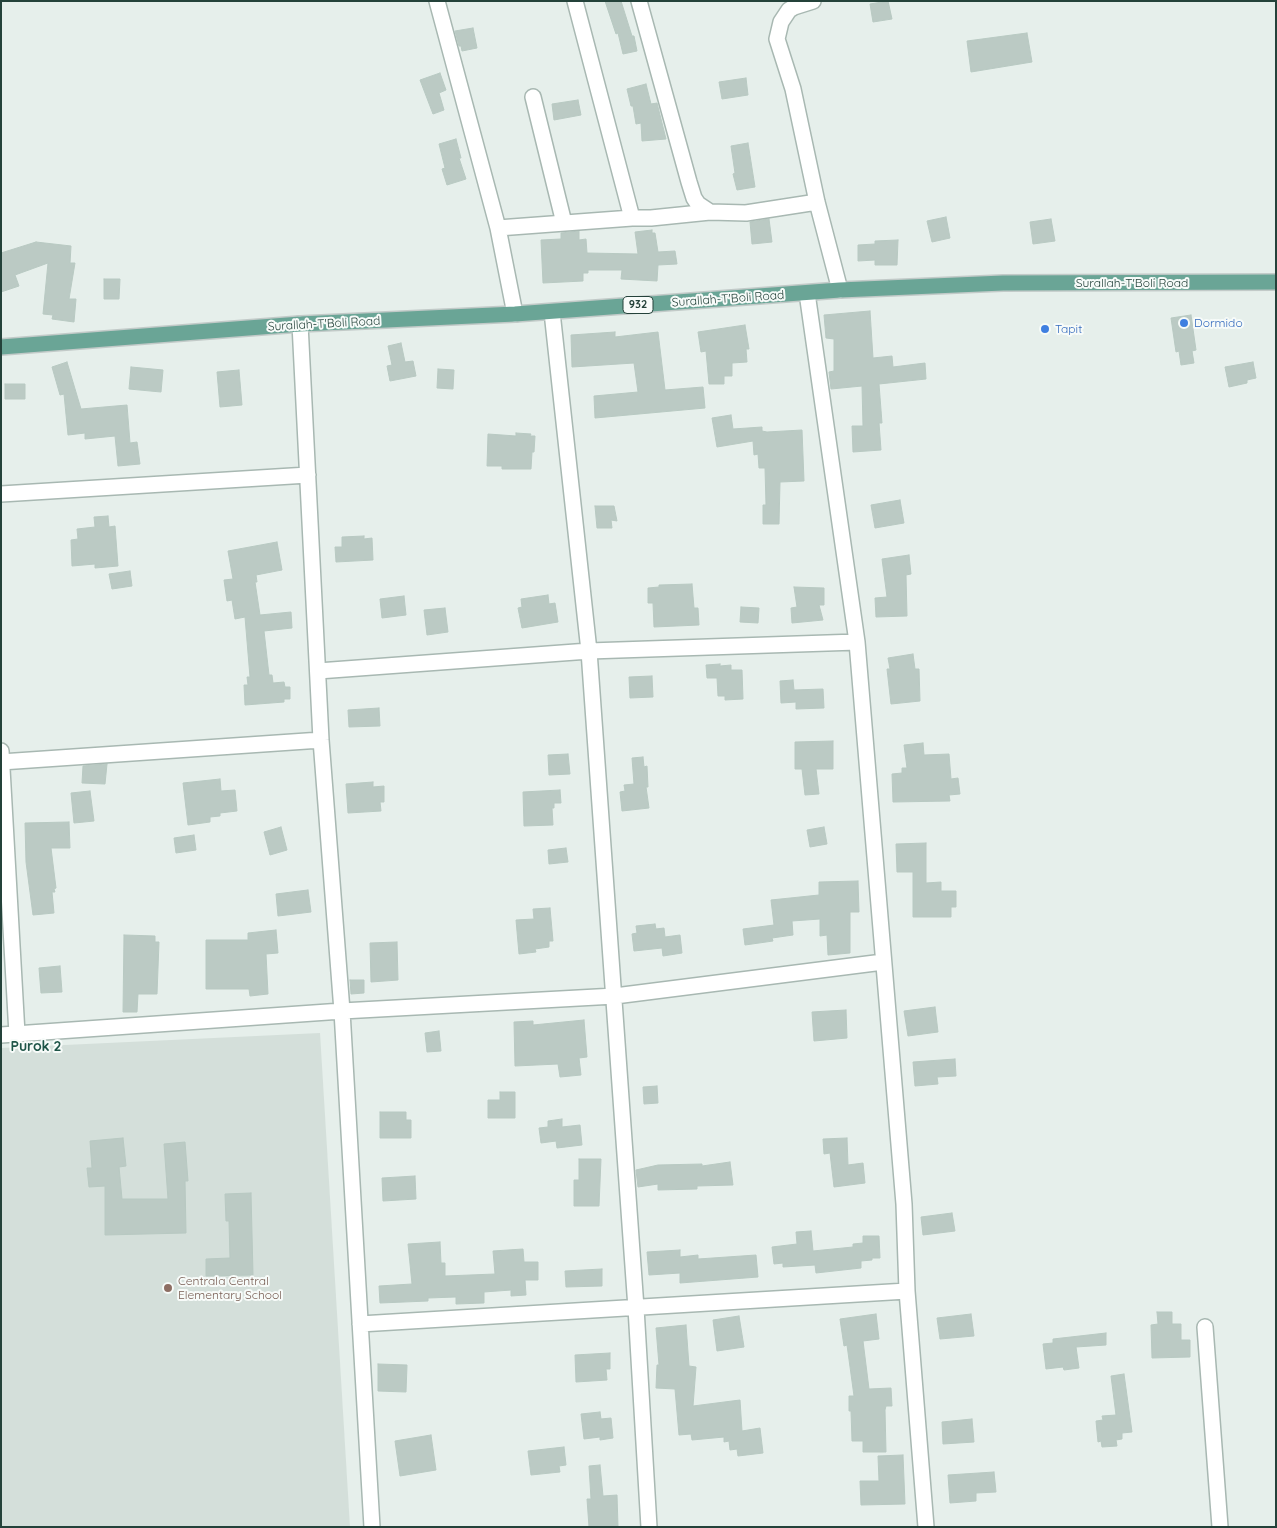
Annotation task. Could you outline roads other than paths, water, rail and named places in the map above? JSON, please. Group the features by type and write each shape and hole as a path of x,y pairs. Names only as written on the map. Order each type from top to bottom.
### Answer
{"main road":[{"name":"Surallah-T'Boli Road","path":"1,347 300,324 552,312 840,290 1003,283 1276,282"}],"street":[{"path":"437,1 498,228 515,314"},
{"path":"575,1 632,218"},
{"path":"639,1 694,198 704,209 710,212"},
{"path":"806,2 794,7 785,15 781,22 778,39 793,89 817,202 840,290"},
{"path":"533,97 564,223"},
{"path":"498,228 710,212 746,213 817,202"},
{"path":"807,293 857,642 904,1204 907,1291 926,1527"},
{"path":"552,312 589,651 636,1308 649,1527"},
{"path":"300,324 321,740 342,1011 372,1527"},
{"path":"1,494 308,475"},
{"path":"318,671 589,651 857,642"},
{"path":"321,740 2,758 9,1035 342,1011 614,996 883,962"},
{"path":"360,1324 907,1291"},
{"path":"1205,1327 1220,1527"}],"place":[{"name":"Dormido","path":"1184,323"},
{"name":"Tapit","path":"1045,329"},
{"name":"Centrala Central Elementary School","path":"168,1288"}],"district":[{"name":"Purok 2","path":"36,1047"}]}
